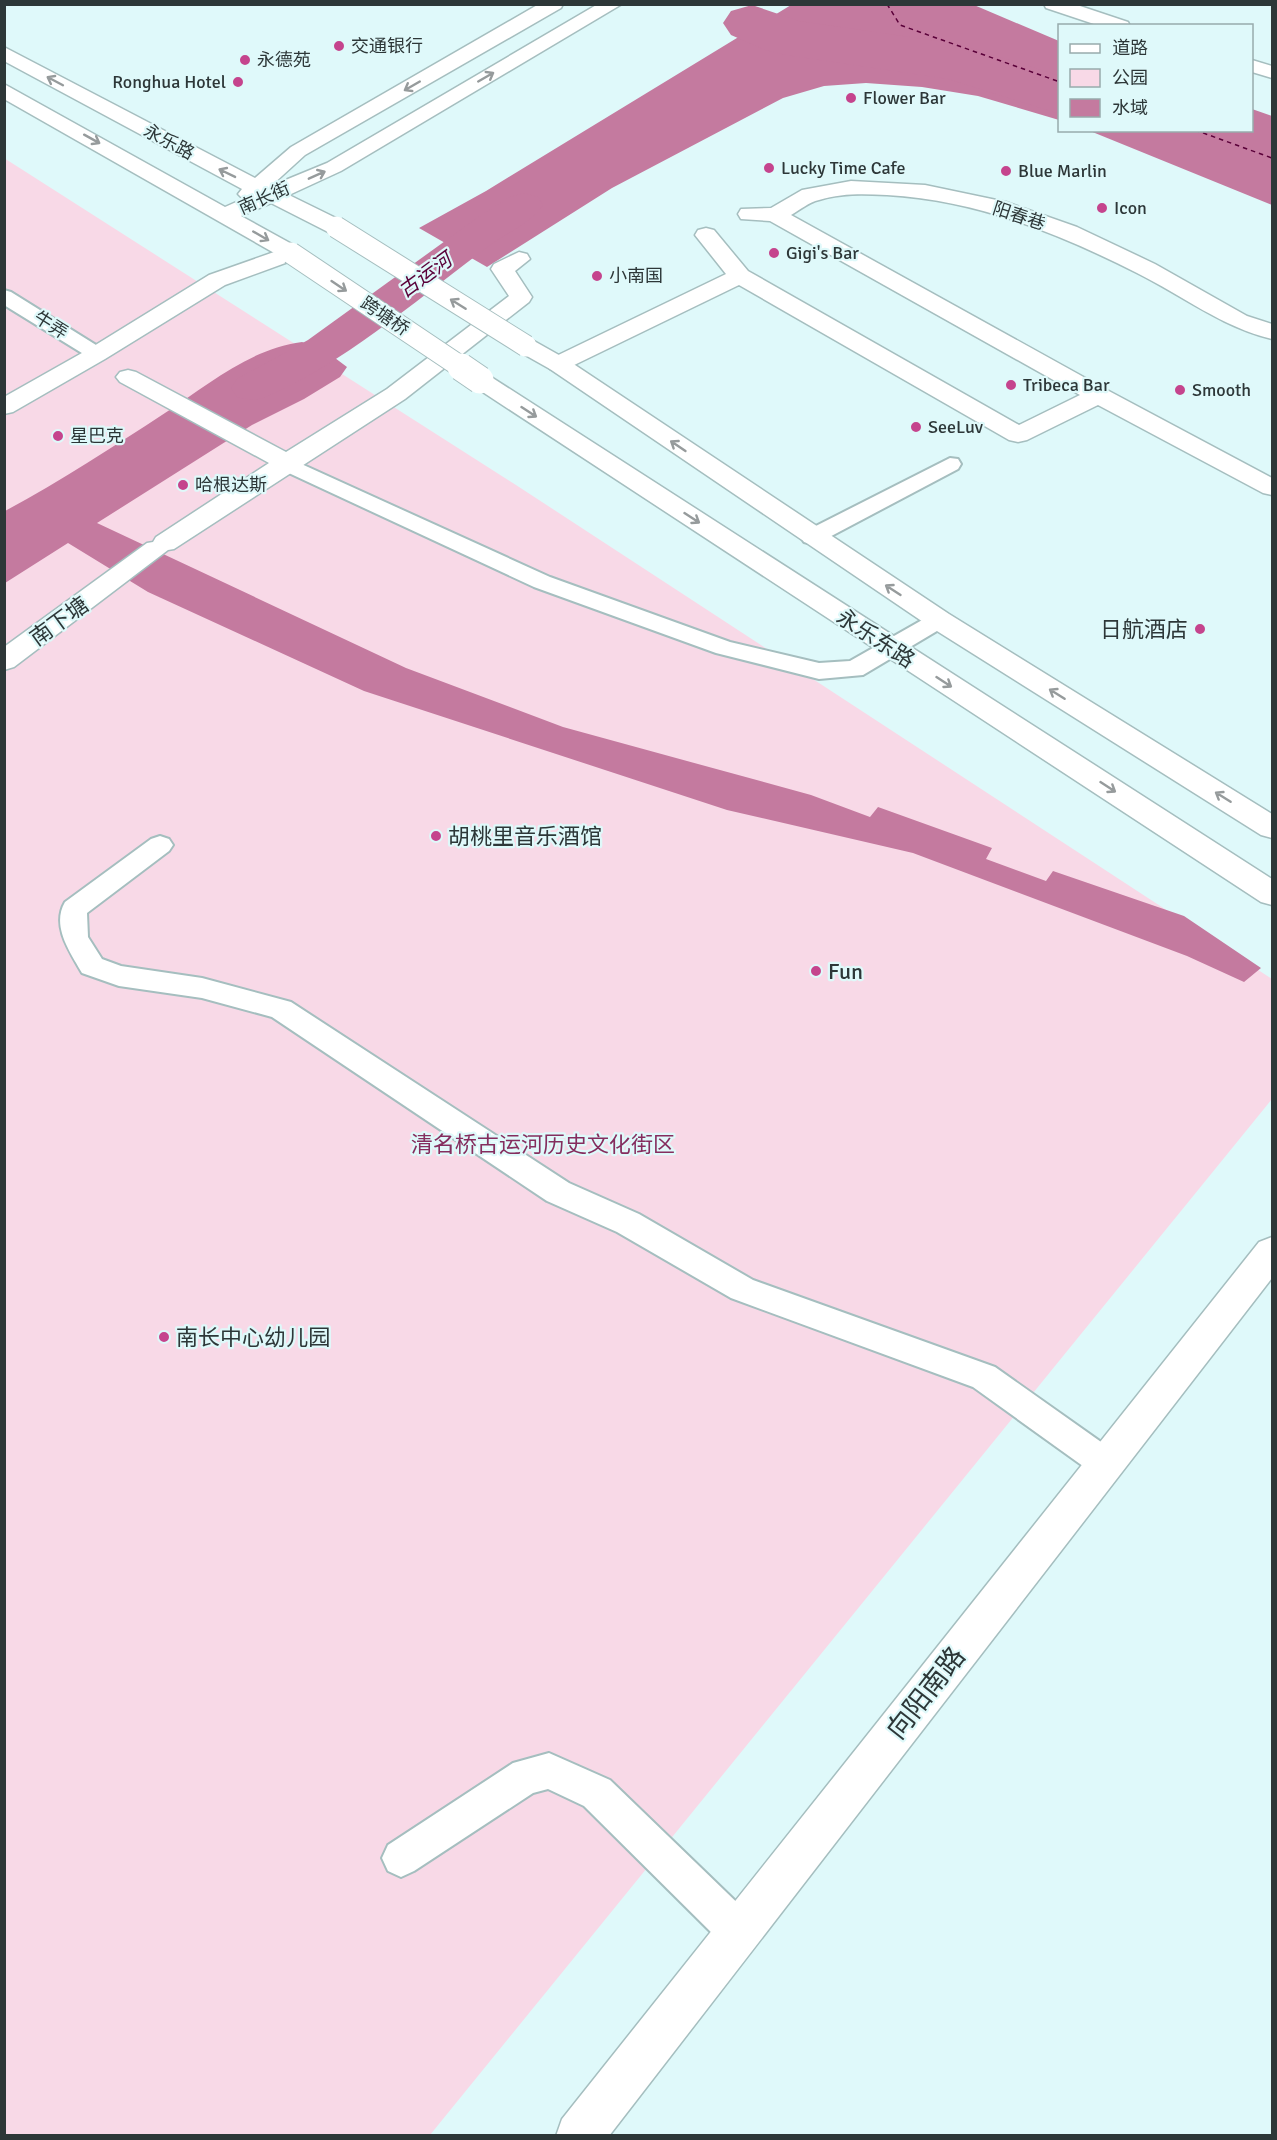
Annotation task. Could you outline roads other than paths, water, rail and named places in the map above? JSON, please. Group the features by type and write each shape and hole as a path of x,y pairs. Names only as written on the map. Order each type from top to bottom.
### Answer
{"main road":[{"name":"南长街","path":"264,191 298,151 554,4"},
{"name":"南长街","path":"225,215 264,191 334,167 613,4"},
{"path":"1053,4 1115,24"},
{"name":"永乐路","path":"4,53 336,227 558,364"},
{"name":"永乐路","path":"4,90 291,253"},
{"name":"阳春巷","path":"749,214 775,214 810,195 851,187 925,191 998,207 1069,232 1147,269 1239,321 1272,332"},
{"path":"775,214 1098,395 1272,488"},
{"path":"706,235 740,276 1018,435 1098,395"},
{"path":"4,407 98,354 217,280 291,253"},
{"name":"跨塘桥","path":"291,253 480,380"},
{"path":"128,377 244,438 286,463 396,394 521,297 502,269 519,259"},
{"path":"740,276 558,364 812,537 939,620 1272,828"},
{"name":"永乐东路","path":"480,380 1272,894"},
{"name":"南下塘","path":"4,661 160,546 286,463"},
{"name":"向阳南路","path":"579,2136 1272,1252"}],"lane":[{"name":"牛弄","path":"4,296 98,354"},
{"path":"286,463 542,582 724,648 819,671 855,669 939,620"},
{"path":"812,537 950,464"},
{"path":"160,845 74,909 75,937 92,966 119,976 202,988 281,1009 558,1192 628,1223 742,1289 984,1377 1106,1464"},
{"path":"400,1858 526,1776 549,1771 597,1793 739,1932"}],"water":[{"path":"791,5 974,5 1058,41 1058,120 978,96 922,87 866,83 824,86 783,98 612,188 487,267 419,228 486,191"},
{"path":"1253,109 1272,116 1272,205 1092,132 1253,132"},
{"path":"302,342 323,349 347,367 340,377 304,399 252,425 97,523 406,668 563,727 811,795 870,817 878,807 992,848 986,859 1046,881 1053,871 1184,916 1261,968 1244,982 1187,956 913,853 727,810 364,691 148,592 68,543 5,583 5,511 106,451 247,360 264,352"}],"waterway":[{"path":"752,23 786,37 958,62 1058,95"},
{"name":"古运河","path":"252,388 323,349 491,226 524,205"}],"place":[{"name":"交通银行","path":"339,46"},
{"name":"永德苑","path":"245,60"},
{"name":"Ronghua Hotel","path":"238,82"},
{"name":"Flower Bar","path":"851,98"},
{"name":"Lucky Time Cafe","path":"769,168"},
{"name":"Blue Marlin","path":"1006,171"},
{"name":"Icon","path":"1102,208"},
{"name":"Gigi's Bar","path":"774,253"},
{"name":"小南国","path":"597,276"},
{"name":"Tribeca Bar","path":"1011,385"},
{"name":"Smooth","path":"1180,390"},
{"name":"SeeLuv","path":"916,427"},
{"name":"星巴克","path":"58,436"},
{"name":"哈根达斯","path":"183,485"},
{"name":"日航酒店","path":"1200,629"},
{"name":"胡桃里音乐酒馆","path":"436,836"},
{"name":"Fun","path":"816,971"},
{"name":"南长中心幼儿园","path":"164,1337"}],"park label":[{"name":"清名桥古运河历史文化街区","path":"543,1144"}]}
